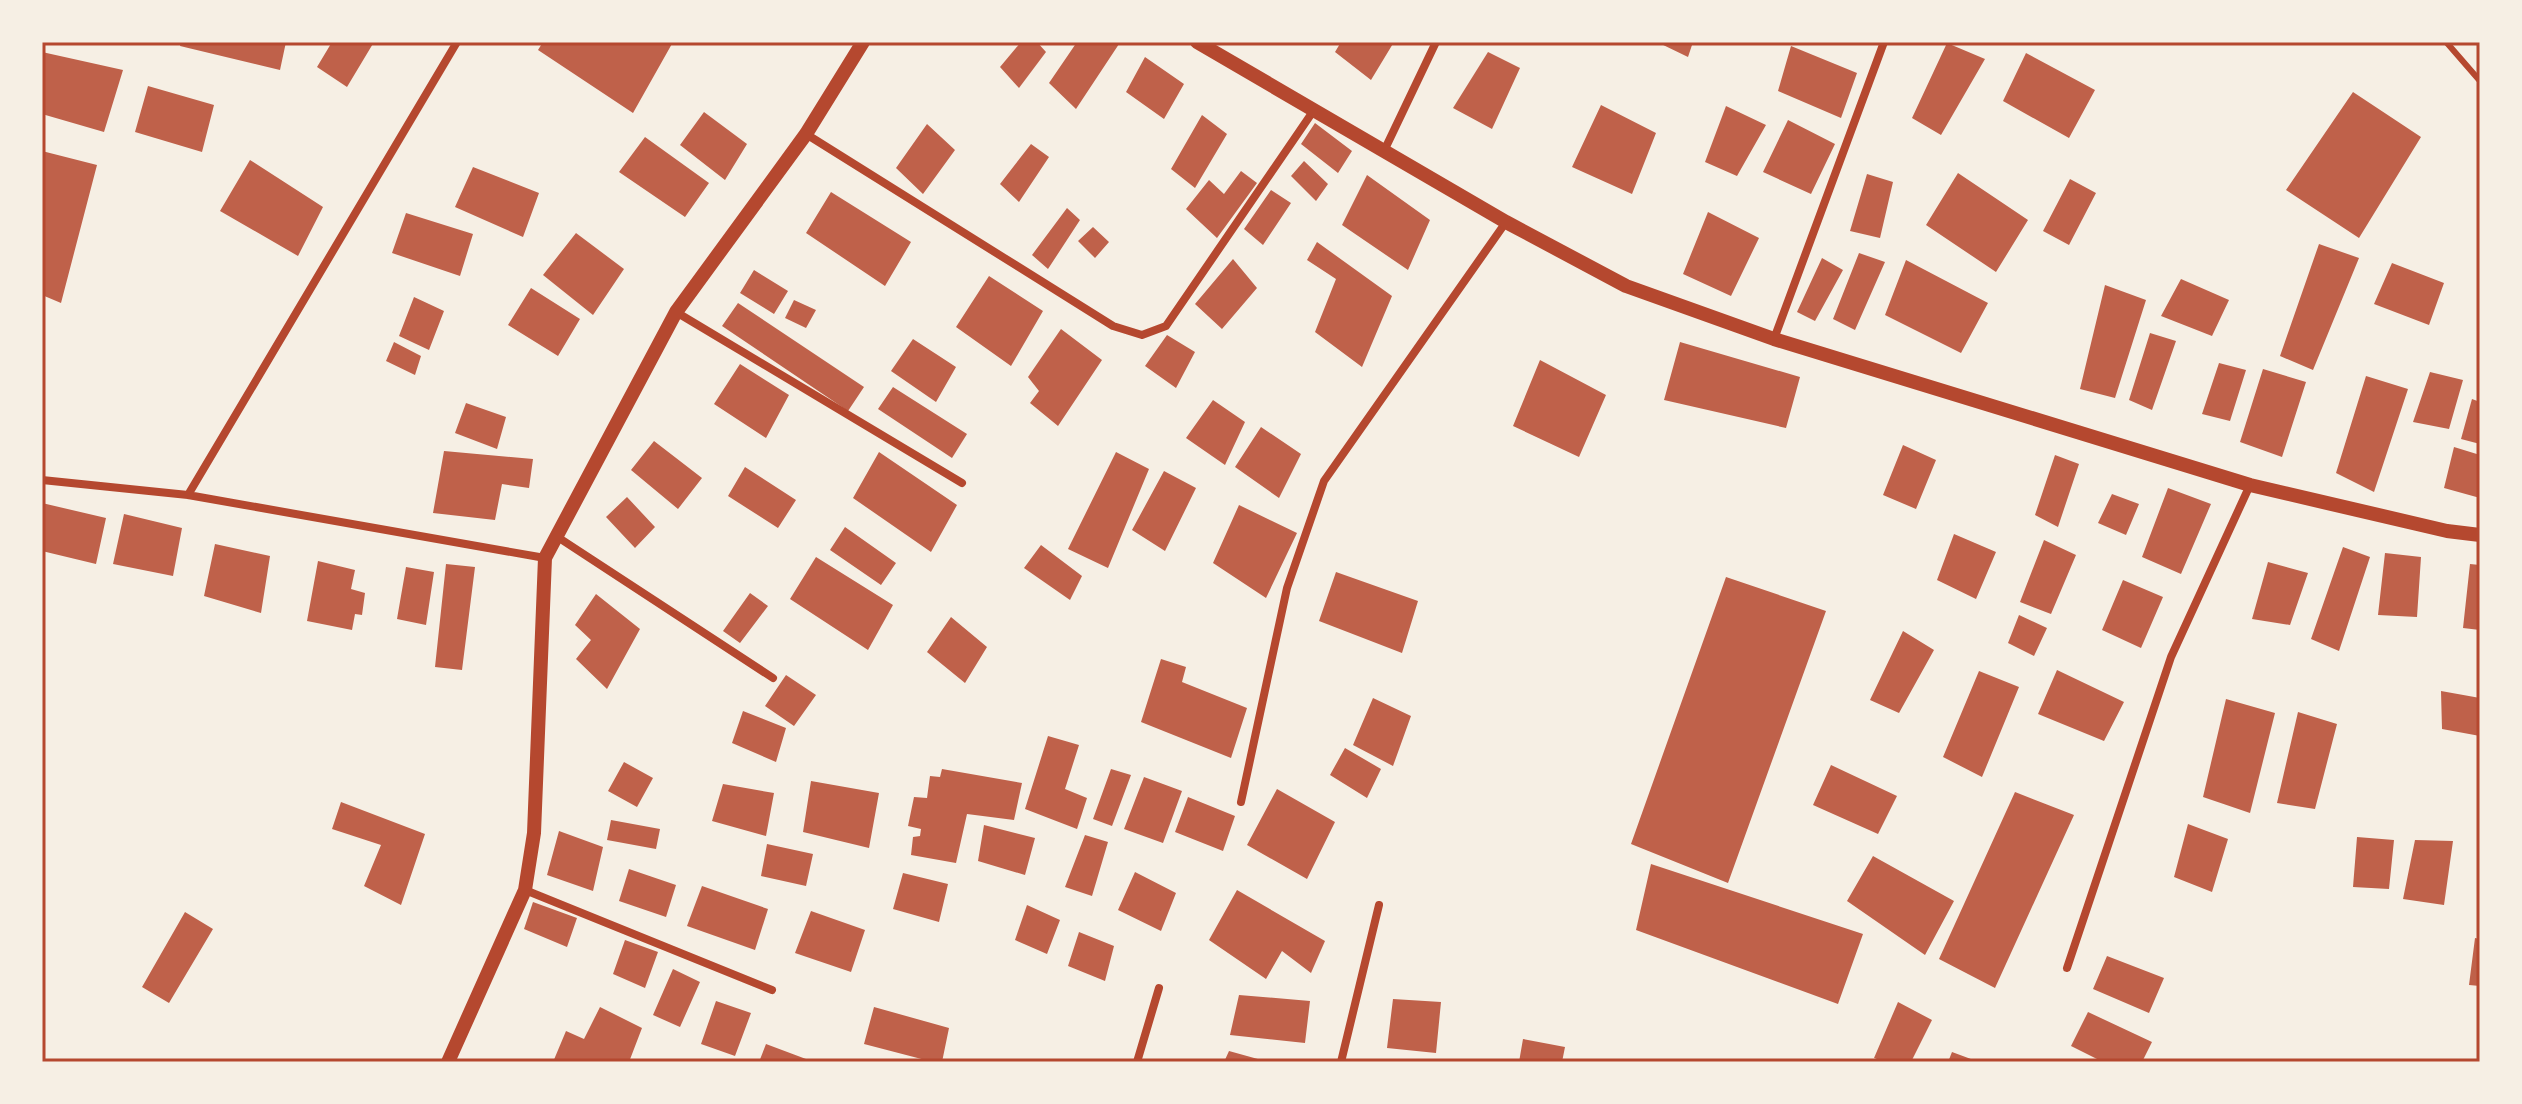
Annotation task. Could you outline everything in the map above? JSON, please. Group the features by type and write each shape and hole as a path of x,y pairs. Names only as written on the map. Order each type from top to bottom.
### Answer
{"street":[{"path":"188,495 457,42"},
{"path":"448,1062 525,890 534,833 545,558 676,312 806,134 863,42"},
{"path":"1197,42 1506,222 1626,286 1774,339 2250,485 2447,531 2480,535"},
{"path":"1384,151 1436,42"},
{"path":"1774,339 1884,42"},
{"path":"806,134 1113,326 1142,335 1166,326 1314,110"},
{"path":"1241,802 1287,588 1324,481 1506,222"},
{"path":"676,312 962,483"},
{"path":"42,480 188,495 545,558"},
{"path":"2067,968 2171,657 2250,485"},
{"path":"556,536 773,678"},
{"path":"525,890 772,990"},
{"path":"1341,1062 1379,905"},
{"path":"1137,1062 1159,988"}],"lane":[{"path":"2447,43 2480,81"}],"building":[{"path":"181,42 286,42 280,70 180,46"},
{"path":"332,42 374,42 347,87 317,67"},
{"path":"543,42 673,42 633,113 538,50"},
{"path":"1021,42 1037,42 1046,52 1019,88 1000,67"},
{"path":"1077,42 1119,44 1076,109 1049,83"},
{"path":"1341,42 1394,42 1371,80 1335,52"},
{"path":"1657,42 1693,42 1688,57"},
{"path":"1947,43 1985,59 1941,135 1912,118"},
{"path":"1791,46 1857,73 1841,118 1778,91"},
{"path":"42,52 123,70 104,132 42,114"},
{"path":"1488,52 1520,68 1492,129 1453,108"},
{"path":"2026,53 2095,90 2069,138 2003,101"},
{"path":"1145,57 1184,84 1164,119 1126,92"},
{"path":"148,86 214,105 202,152 135,132"},
{"path":"2353,92 2421,137 2359,238 2286,190"},
{"path":"1601,105 1656,133 1632,194 1572,167"},
{"path":"1726,106 1766,125 1737,176 1705,162"},
{"path":"704,112 747,144 725,180 680,145"},
{"path":"1202,115 1227,134 1195,188 1171,169"},
{"path":"1788,120 1835,144 1811,194 1763,172"},
{"path":"1315,123 1352,151 1338,173 1301,144"},
{"path":"927,124 955,150 923,194 896,168"},
{"path":"645,137 709,183 685,217 619,172"},
{"path":"1031,144 1049,157 1019,202 1000,184"},
{"path":"42,151 97,165 61,303 42,295"},
{"path":"250,160 323,207 298,256 220,211"},
{"path":"1304,161 1328,184 1316,201 1291,176"},
{"path":"473,167 539,193 523,237 455,207"},
{"path":"1241,171 1257,183 1217,238 1186,209 1209,180 1224,194"},
{"path":"1958,173 2028,220 1996,272 1926,225"},
{"path":"1867,174 1893,182 1880,238 1850,231"},
{"path":"1367,175 1430,220 1408,270 1342,225"},
{"path":"2070,179 2096,193 2069,245 2043,231"},
{"path":"1271,190 1291,203 1263,245 1244,229"},
{"path":"831,192 911,242 885,286 806,233"},
{"path":"1067,208 1080,220 1048,269 1032,255"},
{"path":"1708,212 1759,238 1731,296 1683,274"},
{"path":"406,213 473,234 460,276 392,253"},
{"path":"1093,227 1109,242 1095,258 1078,241"},
{"path":"576,233 624,269 593,315 543,275"},
{"path":"1317,242 1392,296 1362,367 1315,332 1336,279 1307,260"},
{"path":"2319,244 2359,258 2313,370 2280,356"},
{"path":"1859,253 1885,262 1855,330 1833,319"},
{"path":"1822,258 1843,270 1815,321 1797,312"},
{"path":"1233,259 1257,288 1222,329 1195,304"},
{"path":"1906,260 1988,303 1961,353 1885,315"},
{"path":"2392,263 2444,283 2429,325 2374,304"},
{"path":"754,270 788,291 774,314 740,293"},
{"path":"989,276 1043,311 1011,366 956,327"},
{"path":"2181,279 2229,300 2212,336 2161,316"},
{"path":"2105,285 2146,300 2115,398 2080,389"},
{"path":"531,288 580,319 558,356 508,325"},
{"path":"414,297 444,311 429,350 399,336"},
{"path":"794,300 816,310 806,328 785,318"},
{"path":"738,303 864,387 848,411 722,326"},
{"path":"1061,329 1102,360 1058,426 1030,403 1039,391 1028,377"},
{"path":"2150,333 2176,341 2152,410 2129,400"},
{"path":"1167,335 1195,352 1176,388 1145,366"},
{"path":"913,339 956,367 936,402 891,371"},
{"path":"394,342 421,356 415,375 386,361"},
{"path":"1680,342 1800,377 1786,428 1664,400"},
{"path":"1540,360 1606,395 1579,457 1513,426"},
{"path":"2219,363 2246,370 2230,421 2202,414"},
{"path":"740,364 789,395 766,438 714,404"},
{"path":"2263,369 2306,382 2282,457 2240,442"},
{"path":"2430,372 2463,380 2449,429 2413,422"},
{"path":"2366,376 2408,389 2374,492 2336,473"},
{"path":"893,387 967,434 952,458 878,409"},
{"path":"2472,399 2480,402 2480,444 2461,439"},
{"path":"1213,400 1245,422 1225,465 1186,438"},
{"path":"466,403 506,417 497,449 455,433"},
{"path":"1261,427 1301,454 1279,498 1235,467"},
{"path":"654,441 702,478 678,509 631,470"},
{"path":"1903,445 1936,460 1916,509 1883,495"},
{"path":"2454,447 2480,455 2480,498 2444,488"},
{"path":"444,451 533,459 529,488 502,484 495,520 433,513"},
{"path":"879,452 957,505 931,552 853,498"},
{"path":"1116,452 1149,469 1108,568 1068,549"},
{"path":"2055,455 2079,464 2058,527 2035,515"},
{"path":"745,467 796,500 778,528 728,496"},
{"path":"1164,471 1196,488 1165,551 1132,530"},
{"path":"2168,488 2211,504 2181,574 2142,557"},
{"path":"2112,494 2139,504 2126,535 2098,523"},
{"path":"627,497 655,527 635,548 606,517"},
{"path":"42,503 106,518 96,564 42,551"},
{"path":"1239,505 1297,533 1266,598 1213,563"},
{"path":"124,514 182,528 173,576 113,564"},
{"path":"845,527 896,563 881,585 830,550"},
{"path":"1954,534 1996,552 1976,599 1937,580"},
{"path":"2044,540 2076,555 2051,614 2020,602"},
{"path":"215,544 270,556 261,613 204,596"},
{"path":"1041,545 1082,576 1070,600 1024,568"},
{"path":"2343,547 2370,557 2339,651 2311,639"},
{"path":"2385,553 2421,557 2417,617 2378,615"},
{"path":"816,557 893,605 868,650 790,599"},
{"path":"318,561 355,570 351,589 365,593 362,615 355,614 352,630 307,621"},
{"path":"2268,562 2308,573 2290,625 2252,619"},
{"path":"446,564 475,567 462,670 435,667"},
{"path":"2470,564 2480,565 2480,630 2463,628"},
{"path":"406,567 434,572 426,625 397,619"},
{"path":"1336,572 1418,601 1402,653 1319,621"},
{"path":"1726,577 1826,611 1728,883 1631,844"},
{"path":"2123,580 2163,597 2141,648 2102,630"},
{"path":"750,593 768,606 740,643 723,631"},
{"path":"596,594 640,629 607,689 576,659 591,640 575,625"},
{"path":"2019,615 2047,628 2034,656 2008,643"},
{"path":"951,617 987,647 965,683 927,652"},
{"path":"1903,631 1934,650 1899,713 1870,700"},
{"path":"1161,659 1186,667 1182,682 1247,708 1231,758 1141,722"},
{"path":"2057,670 2124,702 2104,741 2038,714"},
{"path":"1979,671 2019,687 1982,777 1943,757"},
{"path":"786,675 816,695 794,726 765,706"},
{"path":"2441,691 2480,698 2480,736 2442,729"},
{"path":"1373,698 1411,716 1393,766 1353,745"},
{"path":"2226,699 2275,713 2250,813 2203,797"},
{"path":"743,711 786,728 776,762 732,743"},
{"path":"2298,712 2337,724 2315,809 2277,803"},
{"path":"1048,736 1079,745 1065,789 1087,798 1077,829 1025,809"},
{"path":"1345,748 1381,769 1367,798 1330,775"},
{"path":"624,762 653,778 637,807 608,791"},
{"path":"1831,765 1897,796 1878,834 1813,805"},
{"path":"942,769 1022,783 1014,820 967,814 956,863 911,855 913,837 920,836 921,829 908,826 914,797 927,798 930,776 940,777"},
{"path":"1111,769 1131,775 1112,826 1093,819"},
{"path":"1144,777 1182,791 1163,843 1124,829"},
{"path":"811,781 879,793 869,848 803,832"},
{"path":"723,784 774,793 766,836 712,821"},
{"path":"1277,789 1335,822 1307,879 1247,845"},
{"path":"2015,792 2074,815 1995,988 1939,959"},
{"path":"1188,797 1235,816 1223,851 1175,832"},
{"path":"341,802 425,834 401,905 364,886 381,845 332,829"},
{"path":"611,820 660,829 656,849 607,840"},
{"path":"2188,824 2228,839 2212,892 2174,877"},
{"path":"984,825 1035,838 1025,875 978,861"},
{"path":"559,831 603,847 593,891 547,875"},
{"path":"1085,835 1108,842 1092,896 1065,887"},
{"path":"2357,837 2394,840 2389,889 2353,887"},
{"path":"2415,840 2453,841 2444,905 2403,899"},
{"path":"767,844 813,854 806,886 761,876"},
{"path":"1873,856 1954,901 1925,955 1847,901"},
{"path":"1651,864 1863,934 1838,1004 1636,930"},
{"path":"629,869 676,885 666,917 619,901"},
{"path":"1135,872 1176,893 1161,931 1118,910"},
{"path":"903,873 948,884 939,922 893,909"},
{"path":"702,886 768,909 755,950 687,926"},
{"path":"1237,890 1325,941 1311,973 1282,951 1266,979 1209,940"},
{"path":"533,902 577,918 567,947 524,929"},
{"path":"1027,905 1060,920 1047,954 1015,940"},
{"path":"811,911 865,930 851,972 795,953"},
{"path":"185,912 213,929 169,1003 142,987"},
{"path":"1079,932 1114,946 1105,981 1068,966"},
{"path":"2475,938 2480,939 2480,986 2469,985"},
{"path":"625,940 658,952 645,988 613,974"},
{"path":"2107,956 2164,978 2149,1013 2093,989"},
{"path":"673,969 700,982 680,1027 653,1015"},
{"path":"1239,995 1310,1001 1305,1043 1230,1035"},
{"path":"1393,999 1441,1002 1436,1053 1387,1048"},
{"path":"716,1001 751,1013 735,1056 701,1044"},
{"path":"1898,1002 1932,1020 1911,1062 1885,1062 1874,1058"},
{"path":"600,1007 642,1028 629,1062 553,1062 566,1031 584,1039"},
{"path":"874,1007 949,1028 942,1062 864,1044"},
{"path":"2088,1012 2152,1042 2142,1062 2103,1062 2071,1046"},
{"path":"1523,1039 1565,1047 1562,1062 1519,1062"},
{"path":"766,1044 814,1062 759,1062"},
{"path":"1229,1051 1265,1061 1265,1062 1224,1062"},
{"path":"1952,1052 1979,1062 1948,1062"}]}
